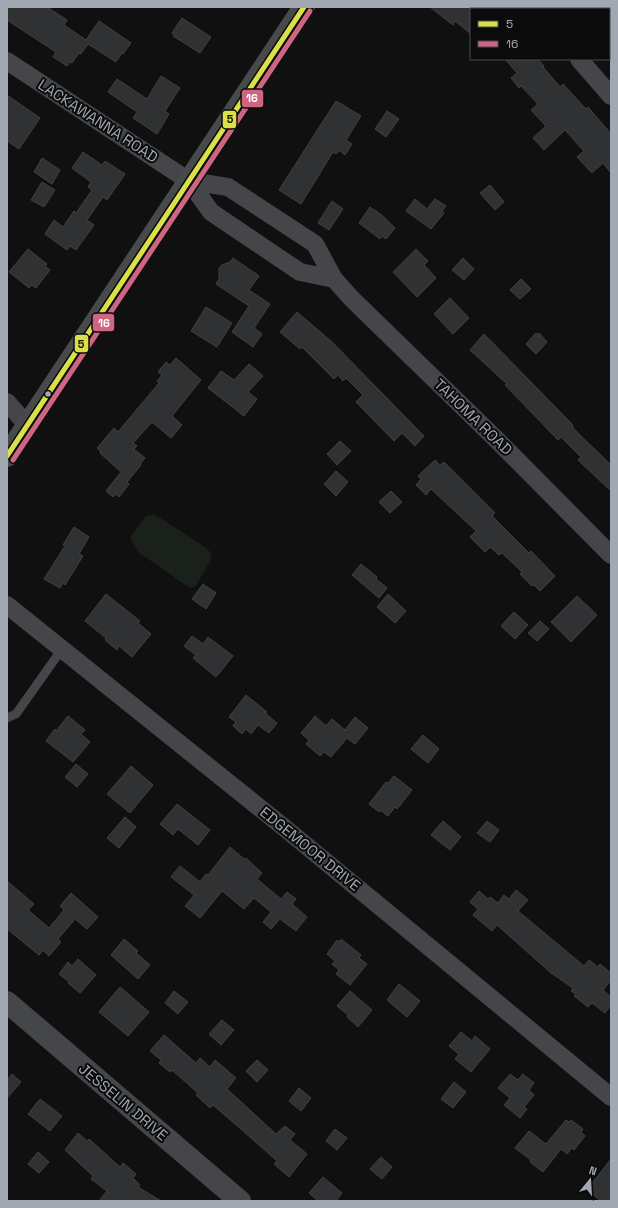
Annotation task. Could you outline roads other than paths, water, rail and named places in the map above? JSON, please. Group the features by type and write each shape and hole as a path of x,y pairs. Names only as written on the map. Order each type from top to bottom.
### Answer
{"main road":[{"path":"7,456 304,7"}],"street":[{"path":"580,60 611,96"},
{"name":"LACKAWANNA ROAD","path":"7,61 189,181"},
{"path":"189,181 211,212 300,272 334,279"},
{"name":"TAHOMA ROAD","path":"189,181 228,187 315,244 334,279 352,299 498,441 611,555"},
{"path":"7,402 27,424"},
{"name":"EDGEMOOR DRIVE","path":"7,605 280,824 611,1097"},
{"name":"JESSELIN DRIVE","path":"7,1002 240,1201"}],"lane":[{"path":"7,718 16,714 62,649"}]}
